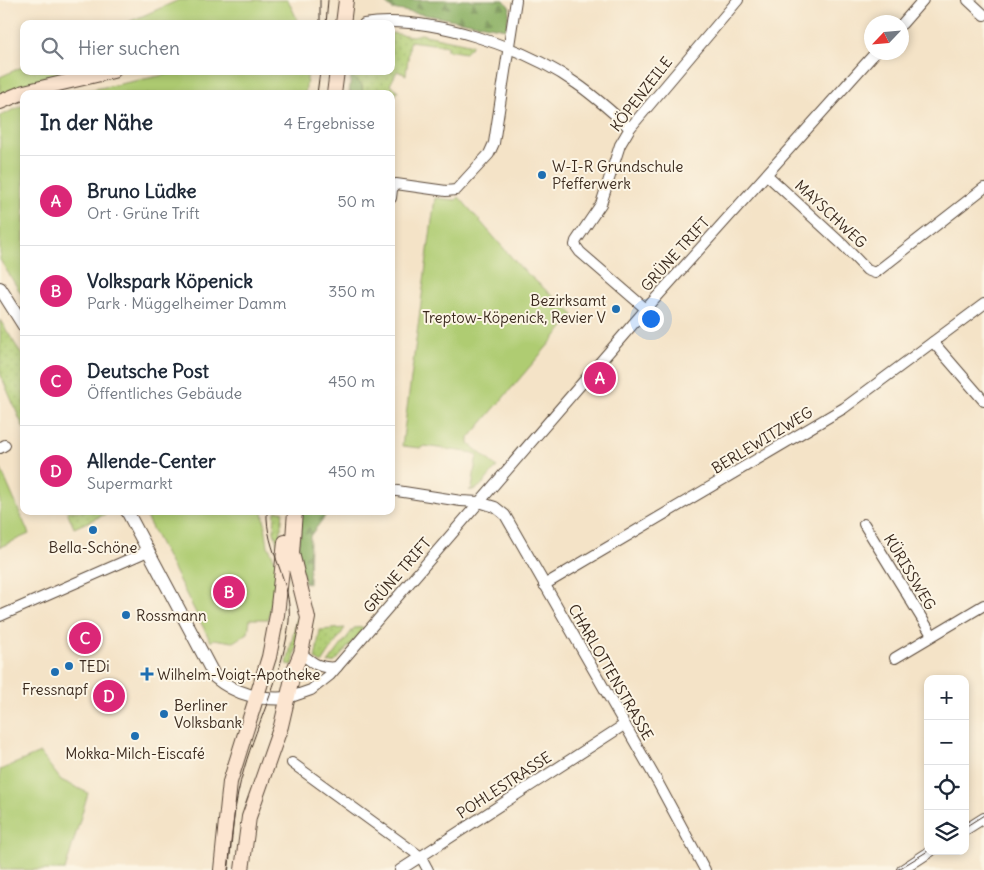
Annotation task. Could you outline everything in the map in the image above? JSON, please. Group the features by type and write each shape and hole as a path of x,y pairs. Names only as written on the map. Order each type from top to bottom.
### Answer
{"main road":[{"path":"344,20 346,0"},
{"path":"32,90 96,75"},
{"path":"335,90 337,75"},
{"path":"0,102 20,94"},
{"path":"221,870 230,782 267,664 277,615 288,515"},
{"path":"242,870 249,817 281,726 294,670 301,653 308,618 292,553 296,515"}],"street":[{"name":"KÖPENZEILE","path":"646,309 580,252 575,245 601,204 620,145 630,128 738,0"},
{"path":"909,16 923,0"},
{"path":"968,0 984,15"},
{"path":"395,185 444,191 456,190 489,154 494,143 509,49 514,1"},
{"path":"395,23 426,25 474,36 509,49 573,81 630,128"},
{"name":"GRÜNE TRIFT","path":"288,698 311,690 337,667 646,309 869,60"},
{"name":"MAYSCHWEG","path":"767,175 843,245 867,270 875,272 984,188"},
{"path":"0,288 20,320"},
{"name":"BERLEWITZWEG","path":"544,585 816,426 844,408 984,304"},
{"path":"933,342 983,398"},
{"path":"395,491 479,502"},
{"name":"CHARLOTTENSTRASSE","path":"479,502 495,506 505,515 705,870"},
{"path":"129,515 215,677 239,693 256,697 288,698"},
{"name":"KÜRISSWEG","path":"864,524 932,635"},
{"path":"0,616 148,551"},
{"path":"895,658 984,605"},
{"path":"301,653 313,664 325,668 337,667"},
{"name":"POHLESTRASSE","path":"400,870 624,725"},
{"path":"292,763 421,857 428,870"},
{"path":"969,827 984,818"},
{"path":"902,870 925,855"}],"green space":[{"path":"179,0 288,0 297,19 296,20 133,20"},
{"path":"382,0 504,0 510,8 506,29 392,9"},
{"path":"395,34 412,36 421,34 473,45 465,53 447,50 447,46 410,41 406,75 397,71 395,75"},
{"path":"20,68 20,75 62,75 59,78 0,94 0,77"},
{"path":"164,75 307,75 306,90 90,90"},
{"path":"395,75 390,85 398,90 395,96 395,90 363,90 362,85 351,76"},
{"path":"351,76 362,85 363,90 349,90"},
{"path":"20,107 20,292 0,260 0,116"},
{"path":"459,197 520,267 574,315 469,438 469,444 497,467 481,486 473,490 469,490 472,489 478,456 474,453 424,446 421,448 402,446 435,198 456,200"},
{"path":"0,320 20,352 20,420 0,373"},
{"path":"0,467 29,534 0,547"},
{"path":"69,515 103,515 74,528"},
{"path":"145,515 264,515 268,546 278,566 268,619 250,619 248,633 233,642 214,639 211,642"},
{"path":"275,515 283,515 279,548 274,531"},
{"path":"302,515 326,515 310,536 309,584 305,583 297,557"},
{"path":"297,598 302,616 293,665 287,664 298,612"},
{"path":"362,627 364,629 335,662 328,663 354,628"},
{"path":"345,628 322,663 315,659 320,630"},
{"path":"40,753 61,780 88,793 65,870 0,870 0,770"}],"tram line":[{"path":"320,0 320,20"},
{"path":"326,20 328,0"},
{"path":"318,90 319,75"},
{"path":"228,870 241,781 282,659 289,621 287,593 270,539 267,515"},
{"path":"969,824 984,815"},
{"path":"897,870 924,853"}],"place":[{"name":"W-I-R Grundschule Pfefferwerk","path":"542,175"},
{"name":"Bezirksamt Treptow-Köpenick, Revier V","path":"616,309"},
{"name":"Bruno Lüdke","path":"600,378"},
{"name":"Bella-Schöne","path":"93,530"},
{"name":"Volkspark Köpenick","path":"229,592"},
{"name":"Rossmann","path":"126,615"},
{"name":"Deutsche Post","path":"85,638"},
{"name":"TEDi","path":"69,666"},
{"name":"Fressnapf","path":"55,672"},
{"name":"Wilhelm-Voigt-Apotheke","path":"147,674"},
{"name":"Allende-Center","path":"109,696"},
{"name":"Berliner Volksbank","path":"164,714"},
{"name":"Mokka-Milch-Eiscafé","path":"135,736"}]}
